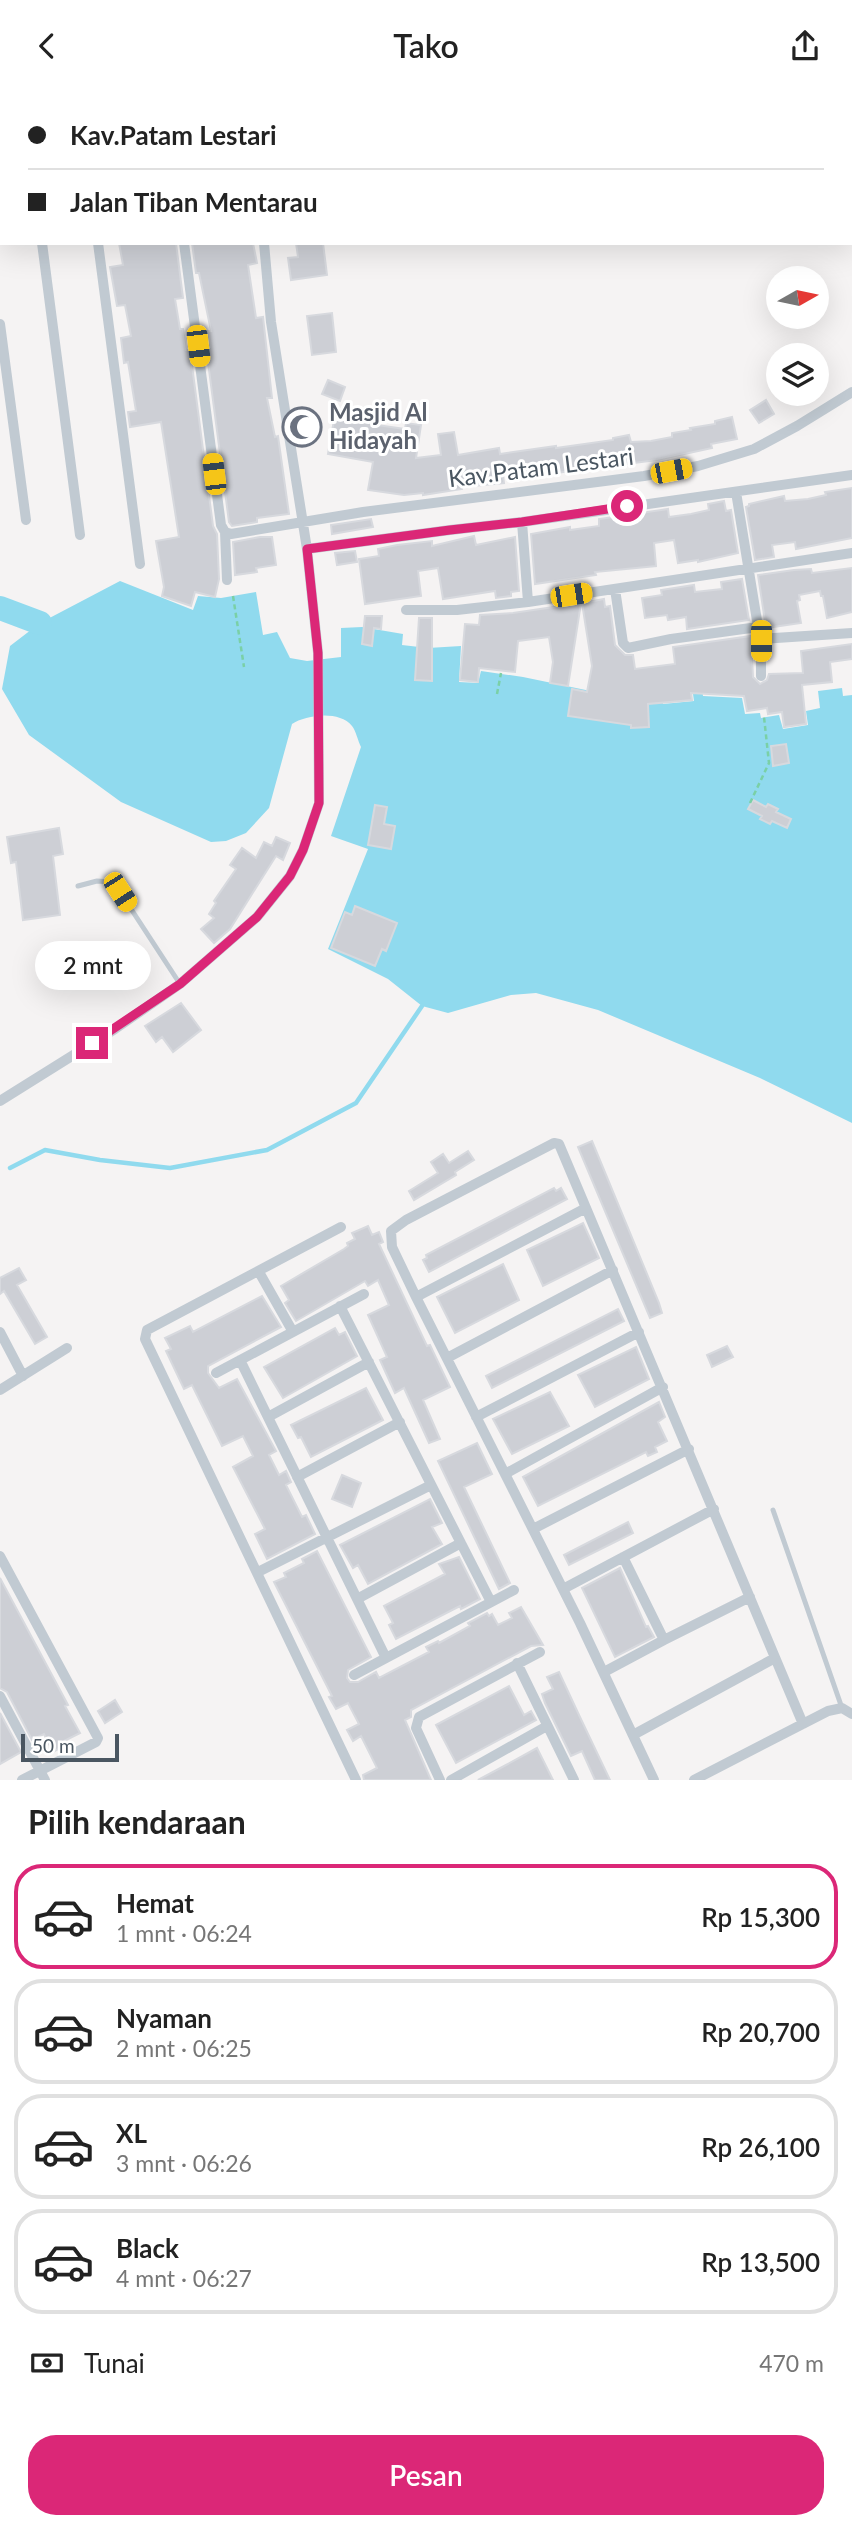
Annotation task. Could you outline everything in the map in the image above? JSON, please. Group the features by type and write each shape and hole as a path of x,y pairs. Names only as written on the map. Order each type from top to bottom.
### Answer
{"street":[{"path":"42,245 80,535"},
{"path":"98,245 140,564"},
{"path":"184,245 221,525 225,532 227,580"},
{"path":"0,1101 115,1029 180,984 257,917 290,876 319,803 318,653 307,549 271,322 264,245"},
{"path":"0,324 26,520"},
{"name":"Kav.Patam Lestari","path":"225,532 231,534 363,512 644,476 698,466 754,449 852,392"},
{"name":"Kav.Patam Lestari","path":"307,549 522,522 852,475"},
{"path":"736,492 761,641 761,676"},
{"path":"522,522 528,602"},
{"path":"405,610 457,610 528,602 852,553"},
{"path":"615,589 624,643 628,647 758,627"},
{"path":"761,641 852,633"},
{"path":"654,1780 604,1672 391,1247 391,1231 406,1220 542,1147 559,1144 803,1724"},
{"path":"416,1297 586,1208"},
{"path":"341,1227 147,1330 145,1339 356,1780"},
{"path":"447,1358 613,1271"},
{"path":"257,1273 291,1334"},
{"path":"216,1373 364,1294"},
{"path":"340,1306 491,1602"},
{"path":"0,1332 23,1376"},
{"path":"476,1417 639,1332"},
{"path":"0,1391 67,1348"},
{"path":"240,1360 386,1658"},
{"path":"268,1417 369,1362"},
{"path":"505,1473 663,1387"},
{"path":"297,1477 400,1423"},
{"path":"533,1529 689,1449"},
{"path":"258,1572 431,1485"},
{"path":"563,1589 714,1509"},
{"path":"357,1599 461,1543"},
{"path":"0,1556 98,1734 96,1742 43,1775 22,1780"},
{"path":"622,1557 664,1640"},
{"path":"354,1675 514,1590"},
{"path":"604,1672 750,1597"},
{"path":"440,1780 416,1728 419,1717 540,1652"},
{"path":"633,1735 775,1658"},
{"path":"517,1663 574,1780"},
{"path":"0,1696 43,1775"},
{"path":"694,1780 828,1711 847,1711"},
{"path":"451,1780 547,1726"}],"lane":[{"path":"78,885 97,881 111,882 180,984"},
{"path":"773,1510 847,1711"}],"path":[{"path":"233,596 244,667"},
{"path":"497,694 501,673"},
{"path":"750,803 769,763 764,717"}],"water":[{"path":"120,581 193,610 198,596 221,598 256,592 263,635 277,632 290,658 307,661 341,657 341,628 362,627 403,634 402,645 428,648 461,646 459,682 478,683 481,671 605,694 660,694 663,704 694,701 689,666 698,665 703,696 742,698 745,714 760,713 761,718 779,715 783,729 808,725 806,711 820,708 818,691 842,688 843,696 852,695 852,1123 760,1078 598,1010 536,993 511,995 448,1013 422,1006 388,979 328,949 368,849 331,836 361,747 353,728 346,721 322,716 305,718 292,724 269,808 246,833 226,841 211,842 121,802 29,735 2,689 10,646 40,623"}],"building":[{"path":"119,245 176,245 183,298 175,299 186,350 190,350 213,526 217,534 219,579 215,597 195,592 191,606 162,596 164,587 156,541 179,537 161,422 130,427 128,412 136,411 121,338 131,336 125,305 117,306 110,267 123,265"},
{"path":"192,245 253,245 257,263 248,265 256,318 263,317 272,398 267,398 275,437 278,436 289,514 257,518 257,522 232,526 229,522 206,347 210,347 208,331 211,331 199,273 196,273"},
{"path":"296,245 323,245 327,275 291,280 288,258 298,257"},
{"path":"332,313 336,352 312,355 307,316"},
{"path":"328,380 345,387 340,401 322,394"},
{"path":"766,400 766,406 769,406 774,414 759,423 750,410"},
{"path":"336,409 379,416 377,425 405,429 406,423 421,425 416,458 441,455 438,434 454,432 458,455 499,448 500,454 556,448 613,440 629,435 631,442 651,441 672,437 672,433 715,424 715,421 732,417 737,439 711,444 712,448 657,460 541,475 540,470 503,475 504,483 462,487 423,495 404,495 368,490 373,462 328,454"},
{"path":"852,488 852,538 796,549 795,542 772,545 774,557 755,560 746,507 749,504 784,496 785,501 808,499 826,495 825,492"},
{"path":"724,501 726,511 731,510 738,553 698,562 678,563 674,540 654,543 656,566 595,572 596,575 535,584 531,534 570,527 570,530 599,526 599,519 668,509 669,517 691,514 709,510 708,504"},
{"path":"371,519 373,527 332,534 331,525"},
{"path":"474,536 476,545 515,537 519,591 511,592 511,596 496,598 495,591 443,599 438,568 418,571 421,596 365,604 359,559 379,556 378,549 397,545 432,541 432,546"},
{"path":"272,537 276,565 256,568 257,572 235,575 233,542"},
{"path":"355,551 357,562 337,565 335,553"},
{"path":"852,568 852,612 827,618 820,591 799,595 800,600 797,601 801,623 766,628 758,575 794,570 811,569 812,573"},
{"path":"742,579 749,620 687,629 686,617 668,620 667,615 645,618 642,598 662,595 661,590 694,585 695,592 722,589 721,582"},
{"path":"604,599 605,607 610,606 615,645 625,655 633,655 635,669 675,664 673,647 751,636 753,677 760,684 767,680 769,674 803,673 801,651 852,644 852,659 830,662 832,682 802,685 806,724 784,727 782,712 768,714 767,708 747,711 744,696 691,693 692,700 648,704 649,727 631,728 631,725 568,716 572,689 587,692 592,666 582,603"},
{"path":"581,603 568,686 550,683 553,662 549,637 518,641 515,672 479,668 478,682 460,680 465,624 479,625 480,615"},
{"path":"365,616 382,616 381,629 374,628 372,646 362,644"},
{"path":"419,618 432,618 432,681 415,680"},
{"path":"786,744 789,763 773,766 771,746"},
{"path":"753,800 766,807 768,804 778,809 776,812 791,819 787,828 760,819 762,816 748,809"},
{"path":"375,805 387,807 384,824 395,826 391,849 368,845"},
{"path":"59,828 63,854 53,856 60,915 23,920 16,862 11,863 7,837"},
{"path":"276,837 290,843 283,860 276,856 230,929 214,943 201,929 214,918 209,914 216,903 214,901 236,869 230,865 242,848 256,858 264,842 272,846"},
{"path":"355,906 397,923 386,951 382,949 375,966 331,948 345,912 352,915"},
{"path":"181,1003 201,1030 173,1052 162,1037 156,1042 145,1026"},
{"path":"592,1141 659,1303 662,1313 650,1318 578,1147"},
{"path":"468,1151 474,1160 455,1172 456,1175 414,1200 409,1191 438,1173 431,1162 443,1154 449,1163"},
{"path":"554,1188 556,1191 561,1188 567,1199 429,1272 423,1260 427,1258 426,1255"},
{"path":"583,1223 599,1258 543,1286 527,1250"},
{"path":"368,1226 372,1235 379,1232 383,1242 379,1244 427,1346 430,1345 450,1387 423,1400 440,1439 429,1443 404,1388 395,1393 380,1360 387,1357 368,1315 389,1305 378,1280 368,1286 365,1281 296,1321 285,1303 289,1300 281,1286 344,1249 348,1246 347,1243 355,1239 352,1233"},
{"path":"503,1264 519,1300 455,1333 437,1297"},
{"path":"19,1268 26,1280 17,1285 47,1337 35,1344 4,1291 0,1294 0,1278"},
{"path":"262,1296 281,1327 208,1366 208,1373 219,1388 237,1379 276,1451 269,1455 279,1475 286,1471 291,1482 286,1485 302,1517 306,1515 315,1534 267,1559 255,1534 265,1529 233,1467 253,1456 243,1436 222,1446 192,1385 184,1389 166,1351 171,1349 165,1338 190,1326 193,1332"},
{"path":"618,1309 624,1321 492,1388 486,1376"},
{"path":"335,1328 339,1335 345,1332 357,1356 283,1398 264,1367"},
{"path":"727,1346 733,1357 712,1367 707,1355"},
{"path":"636,1347 649,1379 595,1407 578,1375"},
{"path":"366,1388 383,1420 311,1457 301,1437 298,1438 291,1425"},
{"path":"550,1392 569,1426 512,1454 493,1419"},
{"path":"659,1402 665,1417 658,1422 667,1441 655,1447 657,1452 648,1456 646,1452 538,1506 523,1477"},
{"path":"477,1443 492,1474 464,1487 510,1583 499,1589 438,1461"},
{"path":"342,1475 361,1483 352,1507 332,1499"},
{"path":"430,1499 442,1523 432,1527 442,1544 368,1584 358,1565 353,1568 340,1545"},
{"path":"628,1522 633,1533 569,1565 564,1555"},
{"path":"317,1551 371,1657 348,1670 347,1678 350,1682 358,1682 376,1672 379,1678 429,1652 426,1647 470,1626 468,1623 487,1613 489,1616 492,1614 498,1625 512,1618 509,1613 521,1607 543,1645 531,1646 411,1710 411,1717 405,1720 431,1780 364,1780 363,1775 377,1768 361,1736 353,1741 347,1730 359,1724 348,1703 336,1709 329,1697 332,1696 274,1582 286,1577 284,1573 304,1563 302,1559"},
{"path":"459,1557 480,1599 461,1609 460,1606 396,1639 389,1625 393,1623 384,1606 445,1574 439,1564"},
{"path":"620,1568 646,1627 648,1626 654,1637 615,1657 582,1588"},
{"path":"0,1578 68,1705 65,1706 80,1733 62,1742 64,1746 53,1752 44,1734 32,1740 7,1692 0,1688"},
{"path":"559,1672 610,1780 595,1780 582,1751 571,1756 545,1703 542,1694 553,1689 547,1677"},
{"path":"509,1686 524,1715 531,1711 536,1720 456,1763 436,1725"},
{"path":"115,1700 122,1712 105,1723 98,1711"},
{"path":"0,1713 21,1752 0,1764"},
{"path":"537,1748 553,1780 478,1780 506,1765"}],"waterway":[{"path":"0,608 40,623"},
{"path":"10,1168 45,1150 170,1168 267,1150 356,1103 422,1006"}],"place":[{"name":"Masjid Al Hidayah","path":"302,427"}],"route":[{"path":"92,1043 180,984 257,917 290,876 303,850 319,803 318,653 307,549 627,506"}]}
